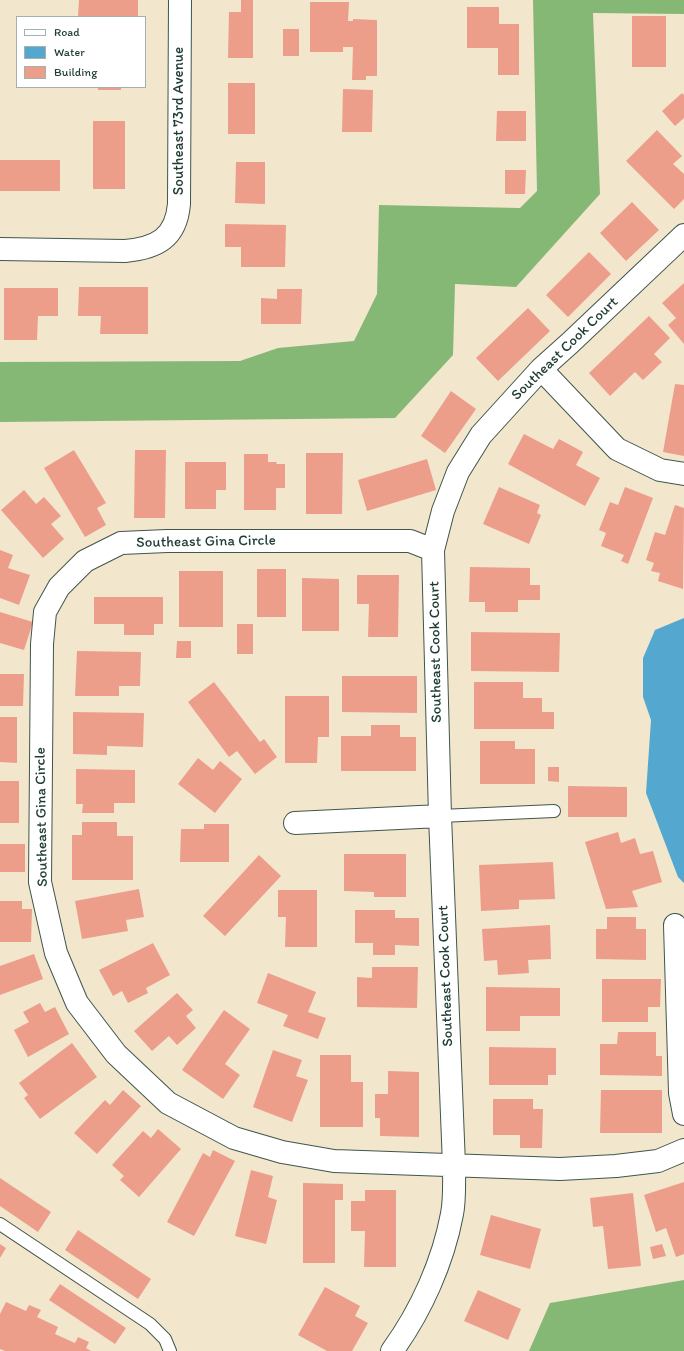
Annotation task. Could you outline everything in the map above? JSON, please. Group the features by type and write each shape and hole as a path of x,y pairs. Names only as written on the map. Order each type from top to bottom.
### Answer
{"street":[{"name":"Southeast 73rd Avenue","path":"0,249 140,250 153,246 165,238 172,230 178,214 179,204 180,0"},
{"name":"Southeast Cook Court","path":"392,1351 406,1331 439,1264 453,1213 454,1165 440,816 433,550 443,511 458,472 481,435 541,369 684,235"},
{"path":"541,369 617,449 660,470 684,474"},
{"name":"Southeast Gina Circle","path":"433,550 410,541 167,541 121,543 85,561 59,587 45,612 42,644 40,882 56,953 77,1003 116,1054 168,1103 234,1138 282,1152 334,1161 454,1165"},
{"path":"295,823 440,816"},
{"path":"674,925 680,1094 684,1114"},
{"path":"454,1165 560,1169 616,1166 658,1161 684,1150"}],"lane":[{"path":"440,816 554,811"},
{"path":"0,1224 150,1324 165,1339 170,1351"}],"green space":[{"path":"533,0 684,0 684,14 593,13 600,194 516,287 455,284 453,355 395,418 0,422 0,362 240,361 278,348 354,341 377,294 379,205 520,208 537,191"},
{"path":"684,1280 684,1351 529,1351 550,1303"}],"water":[{"path":"684,618 684,883 678,877 646,793 651,720 643,697 643,658 655,630"}],"building":[{"path":"79,0 138,0 138,16 78,16"},
{"path":"241,0 253,0 253,58 228,58 229,12 241,12"},
{"path":"310,2 349,2 348,21 353,21 353,19 377,20 377,76 366,76 366,80 352,80 353,47 343,47 343,52 310,52"},
{"path":"467,7 499,7 499,24 519,24 519,75 498,75 498,48 467,48"},
{"path":"632,16 666,16 666,67 632,67"},
{"path":"283,29 299,29 299,56 283,56"},
{"path":"228,83 255,83 255,134 228,134"},
{"path":"98,88 121,88 121,90 98,90"},
{"path":"343,89 373,90 372,132 342,132"},
{"path":"682,93 684,95 684,118 675,126 662,111"},
{"path":"497,111 526,111 526,141 496,141"},
{"path":"93,121 125,121 125,189 93,189"},
{"path":"657,130 682,156 673,164 684,174 684,199 674,209 626,161"},
{"path":"0,160 60,160 60,191 0,191"},
{"path":"236,162 265,162 265,204 235,203"},
{"path":"505,170 526,170 525,194 505,194"},
{"path":"632,202 659,230 626,261 600,233"},
{"path":"225,224 286,225 285,267 241,267 241,247 225,247"},
{"path":"589,252 611,274 568,317 546,295"},
{"path":"684,283 684,344 668,325 676,318 662,303"},
{"path":"79,287 148,287 148,334 100,334 101,316 78,316"},
{"path":"4,288 58,288 58,316 38,316 37,340 4,340"},
{"path":"277,289 302,289 301,324 261,324 261,298 277,299"},
{"path":"528,308 550,331 498,381 476,358"},
{"path":"649,316 670,338 654,354 662,362 643,380 635,372 610,396 589,373"},
{"path":"675,384 684,385 684,456 663,452"},
{"path":"451,391 476,409 445,453 421,436"},
{"path":"524,434 553,449 559,439 583,452 576,465 600,478 585,506 508,464"},
{"path":"74,450 106,503 97,508 106,525 85,537 44,468"},
{"path":"135,450 166,450 165,518 134,518"},
{"path":"306,453 343,453 342,514 306,514"},
{"path":"244,454 268,454 268,462 285,464 285,488 276,488 276,510 244,510"},
{"path":"427,459 436,490 367,511 358,480"},
{"path":"185,462 226,462 226,490 216,490 216,509 185,509"},
{"path":"499,487 540,505 537,513 541,515 529,544 483,524"},
{"path":"625,487 653,498 628,564 621,561 624,555 601,546 606,533 599,530 610,502 618,505"},
{"path":"24,490 36,504 44,497 61,516 51,524 64,539 43,558 1,510"},
{"path":"675,505 684,508 683,589 658,581 660,573 651,571 654,563 646,560 655,532 665,535"},
{"path":"0,550 13,555 8,568 30,575 19,605 0,598"},
{"path":"470,567 530,568 530,585 540,585 540,600 518,600 518,612 485,612 485,602 469,602"},
{"path":"257,569 286,569 286,617 257,617"},
{"path":"179,571 223,571 223,627 179,627"},
{"path":"357,575 399,575 398,637 368,637 369,604 357,604"},
{"path":"302,578 339,579 339,631 302,631"},
{"path":"94,597 163,597 163,624 154,624 154,635 124,635 124,624 94,624"},
{"path":"0,612 33,622 24,650 0,643"},
{"path":"237,624 253,624 253,654 237,654"},
{"path":"471,632 560,633 559,672 471,671"},
{"path":"177,641 191,641 191,658 176,658"},
{"path":"77,651 141,652 140,686 119,686 119,696 75,696"},
{"path":"0,674 24,674 23,706 0,706"},
{"path":"342,676 417,676 417,713 342,712"},
{"path":"214,682 260,742 264,739 277,757 255,774 237,751 229,757 188,702"},
{"path":"474,682 523,682 523,698 542,698 542,712 554,712 554,729 474,729"},
{"path":"285,696 329,696 329,737 318,737 317,763 285,763"},
{"path":"73,712 144,713 143,747 107,746 107,755 73,754"},
{"path":"0,717 17,717 17,763 0,762"},
{"path":"371,725 400,725 400,737 416,737 416,771 341,771 341,736 371,736"},
{"path":"480,741 515,741 515,749 535,749 535,784 480,784"},
{"path":"198,758 213,770 220,761 242,779 215,813 178,784"},
{"path":"548,767 559,767 559,782 548,781"},
{"path":"76,769 135,770 135,803 114,803 114,813 82,813 83,804 76,804"},
{"path":"0,781 19,781 19,823 0,823"},
{"path":"568,786 627,787 627,817 568,817"},
{"path":"82,822 117,822 117,836 133,836 133,880 72,880 72,835 82,835"},
{"path":"204,824 229,824 229,862 180,862 181,829 204,829"},
{"path":"618,832 621,843 635,838 640,854 653,851 662,882 632,891 638,907 606,909 585,842"},
{"path":"0,844 25,844 25,872 0,872"},
{"path":"344,854 406,854 406,897 374,897 374,892 344,891"},
{"path":"259,855 281,876 225,936 203,916"},
{"path":"553,862 555,899 519,900 519,909 481,911 479,865"},
{"path":"139,889 144,917 126,920 128,931 82,939 75,901"},
{"path":"278,890 317,890 317,947 285,947 286,917 278,917"},
{"path":"0,901 22,901 22,909 32,909 31,942 0,942"},
{"path":"355,910 395,910 395,918 419,918 419,946 395,945 395,955 373,955 373,943 355,943"},
{"path":"607,917 636,917 636,929 646,929 646,960 596,959 596,929 607,929"},
{"path":"550,925 551,959 528,960 529,973 498,975 497,960 484,961 482,929"},
{"path":"153,943 170,975 146,988 148,993 128,1003 122,991 113,996 99,970"},
{"path":"34,954 43,979 0,995 0,966"},
{"path":"372,967 418,967 417,1008 357,1007 357,977 372,978"},
{"path":"268,973 316,992 308,1012 326,1018 318,1039 283,1026 288,1015 257,1003"},
{"path":"602,979 661,979 660,1007 648,1007 648,1022 602,1022"},
{"path":"486,987 560,988 560,1016 520,1016 520,1031 486,1031"},
{"path":"177,993 193,1010 186,1016 196,1028 177,1045 169,1036 152,1051 134,1031"},
{"path":"40,1003 45,1012 55,1007 69,1034 28,1057 14,1030 29,1022 23,1012"},
{"path":"224,1010 250,1029 225,1064 240,1075 223,1099 182,1070"},
{"path":"618,1032 656,1032 656,1056 662,1056 662,1076 600,1075 600,1044 617,1044"},
{"path":"72,1043 97,1077 40,1119 24,1098 28,1095 19,1083"},
{"path":"489,1047 556,1048 556,1075 548,1075 548,1085 489,1085"},
{"path":"273,1050 302,1060 296,1076 308,1080 292,1122 253,1107"},
{"path":"320,1055 351,1055 351,1082 363,1082 363,1127 320,1127"},
{"path":"388,1071 419,1072 419,1137 380,1136 380,1118 375,1118 375,1094 388,1094"},
{"path":"123,1090 141,1106 97,1154 74,1133 105,1100 110,1105"},
{"path":"601,1090 662,1090 662,1133 600,1133"},
{"path":"493,1099 533,1099 533,1109 543,1109 542,1148 520,1148 520,1135 493,1135"},
{"path":"158,1129 181,1149 139,1197 120,1180 124,1176 112,1165 143,1131 151,1138"},
{"path":"213,1150 235,1161 194,1236 167,1222 203,1153 210,1157"},
{"path":"251,1170 273,1176 268,1197 277,1200 266,1244 235,1236"},
{"path":"0,1178 51,1212 38,1232 0,1206"},
{"path":"684,1182 684,1254 676,1257 666,1228 656,1232 644,1195"},
{"path":"303,1183 343,1184 343,1200 335,1200 335,1263 303,1263"},
{"path":"365,1190 396,1190 396,1267 364,1267 365,1231 351,1231 351,1201 365,1201"},
{"path":"633,1193 641,1266 608,1269 603,1226 593,1227 590,1198"},
{"path":"491,1215 541,1229 530,1269 480,1255"},
{"path":"78,1230 151,1279 138,1299 65,1250"},
{"path":"0,1244 6,1248 0,1258"},
{"path":"662,1244 666,1256 653,1259 650,1247"},
{"path":"60,1284 126,1328 115,1344 49,1300"},
{"path":"325,1287 360,1306 355,1316 368,1323 352,1351 327,1351 298,1335"},
{"path":"478,1290 521,1309 508,1340 464,1321"},
{"path":"6,1302 26,1311 29,1305 41,1310 37,1317 58,1327 55,1334 75,1343 78,1337 89,1342 86,1348 91,1351 5,1351 0,1349 0,1314"}]}
